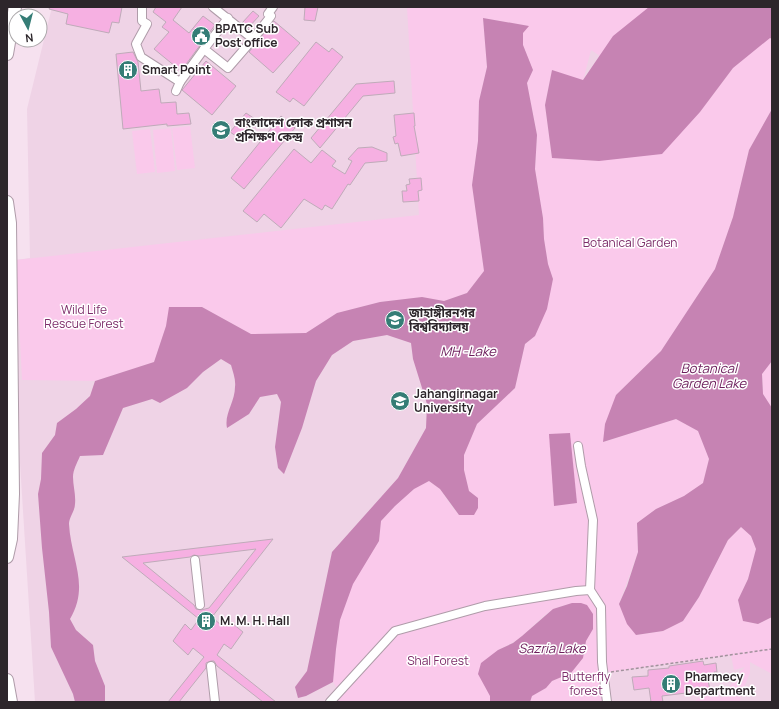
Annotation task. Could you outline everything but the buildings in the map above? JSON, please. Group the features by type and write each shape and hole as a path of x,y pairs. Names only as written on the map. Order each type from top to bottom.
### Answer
{"highway":[{"path":"7,54 15,7"},
{"path":"7,202 10,223 13,494 11,539 7,557"},
{"path":"7,680 11,702"}],"street":[{"path":"142,7 142,21 147,24 136,44 141,57 180,82"},
{"path":"213,7 253,39"},
{"path":"204,50 228,68 271,16 268,14 273,7"},
{"path":"176,91 180,82 228,18"},
{"path":"578,446 593,520 590,590 601,607 602,662 607,702"},
{"path":"195,560 200,605"},
{"path":"330,702 395,631 485,606 590,590"},
{"path":"211,666 215,702"}],"path":[{"path":"603,674 772,649"}],"shaded area":[{"name":"Jahangirnagar University","path":"52,7 772,7 772,702 35,702 20,463 16,260 30,258 27,109 42,48 48,48 48,23"}],"green space":[{"path":"407,7 651,7 600,56 591,50 583,81 552,70 545,105 552,158 599,161 700,112 733,68 770,37 772,39 772,109 749,150 733,217 715,269 661,351 616,395 604,442 676,419 698,431 709,459 703,483 684,496 656,509 637,523 638,552 619,604 631,628 637,635 663,631 683,621 699,597 728,540 741,527 751,536 756,549 748,579 738,600 744,621 758,624 772,617 772,674 750,662 750,673 741,695 740,702 694,702 700,698 708,696 719,696 722,698 745,667 734,670 731,655 603,673 607,702 530,702 532,696 546,688 552,681 571,673 583,658 586,641 591,632 581,603 570,604 555,609 542,617 519,638 498,650 485,686 490,696 490,702 330,702 339,691 333,682 340,620 353,581 379,541 381,521 416,487 429,481 440,489 459,515 469,491 464,470 464,455 477,424 515,388 525,344 535,336 553,279 548,264 544,239 543,218 535,169 537,135 527,83 533,70 523,45 523,33 528,26 483,18 487,67 479,101 478,141 472,185 484,271 467,293 444,301 422,297 380,302 337,313 306,333 251,334 202,307 166,326 154,362 95,381 22,380 16,260 419,215"},
{"path":"190,126 195,168 177,170 172,128"},
{"path":"171,128 175,171 157,173 153,130"},
{"path":"150,129 155,172 137,174 132,131"},
{"path":"772,361 772,408 763,394 762,374"}],"water":[{"path":"649,7 772,7 772,39 770,38 733,68 700,112 662,154 599,161 552,158 545,105 552,70 583,80 613,36"},
{"name":"MH -Lake","path":"483,18 529,26 523,33 523,45 533,70 527,83 537,135 535,169 543,218 544,239 548,264 553,279 547,309 535,336 525,344 515,388 477,424 464,455 464,470 469,491 478,498 478,508 474,515 459,515 440,489 429,481 414,489 395,506 381,521 379,541 353,584 340,620 333,682 306,696 298,698 295,687 307,671 332,552 398,478 426,428 427,404 413,359 411,343 387,335 353,341 332,355 316,381 302,428 284,474 278,468 275,447 281,402 277,394 260,397 249,414 227,428 226,423 235,392 235,382 231,365 221,359 203,372 187,388 160,403 152,399 123,408 103,455 80,456 76,464 73,477 75,507 69,524 70,537 78,572 79,595 76,607 70,619 76,630 93,645 95,661 105,686 105,702 75,702 73,694 51,647 38,494 41,479 42,453 55,435 57,423 90,396 95,381 154,362 166,326 169,307 202,307 251,334 306,333 337,313 380,302 422,297 444,301 467,293 484,271 472,185 478,141 479,101 487,67"},
{"name":"Botanical Garden Lake","path":"772,109 772,361 762,374 763,394 772,408 772,617 758,624 743,621 738,600 748,579 756,549 751,536 741,527 728,540 699,597 683,621 663,631 636,635 627,624 619,604 627,586 638,552 637,523 656,509 684,496 703,483 709,459 698,431 676,419 603,442 605,424 616,395 661,351 715,269 733,217 749,150"},
{"path":"570,433 577,503 554,506 549,434"},
{"name":"Sazria Lake","path":"572,603 587,605 593,614 593,629 586,641 583,658 571,673 552,681 546,688 532,696 530,702 490,702 490,696 478,674 481,663 498,650 513,643 553,609"}],"place":[{"name":"BPATC Sub Post office","path":"201,36"},
{"name":"Smart Point","path":"128,70"},
{"name":"বাংলাদেশ লোক প্রশাসন প্রশিক্ষণ কেন্দ্র","path":"221,130"},
{"name":"জাহাঙ্গীরনগর বিশ্ববিদ্যালয়","path":"395,320"},
{"name":"Jahangirnagar University","path":"400,401"},
{"name":"M. M. H. Hall","path":"206,621"},
{"name":"Pharmecy Department","path":"671,684"}],"park label":[{"name":"Botanical Garden","path":"630,243"},
{"name":"Wild Life Rescue Forest","path":"84,317"},
{"name":"Shal Forest","path":"438,661"},
{"name":"Butterfly forest","path":"586,684"}]}
